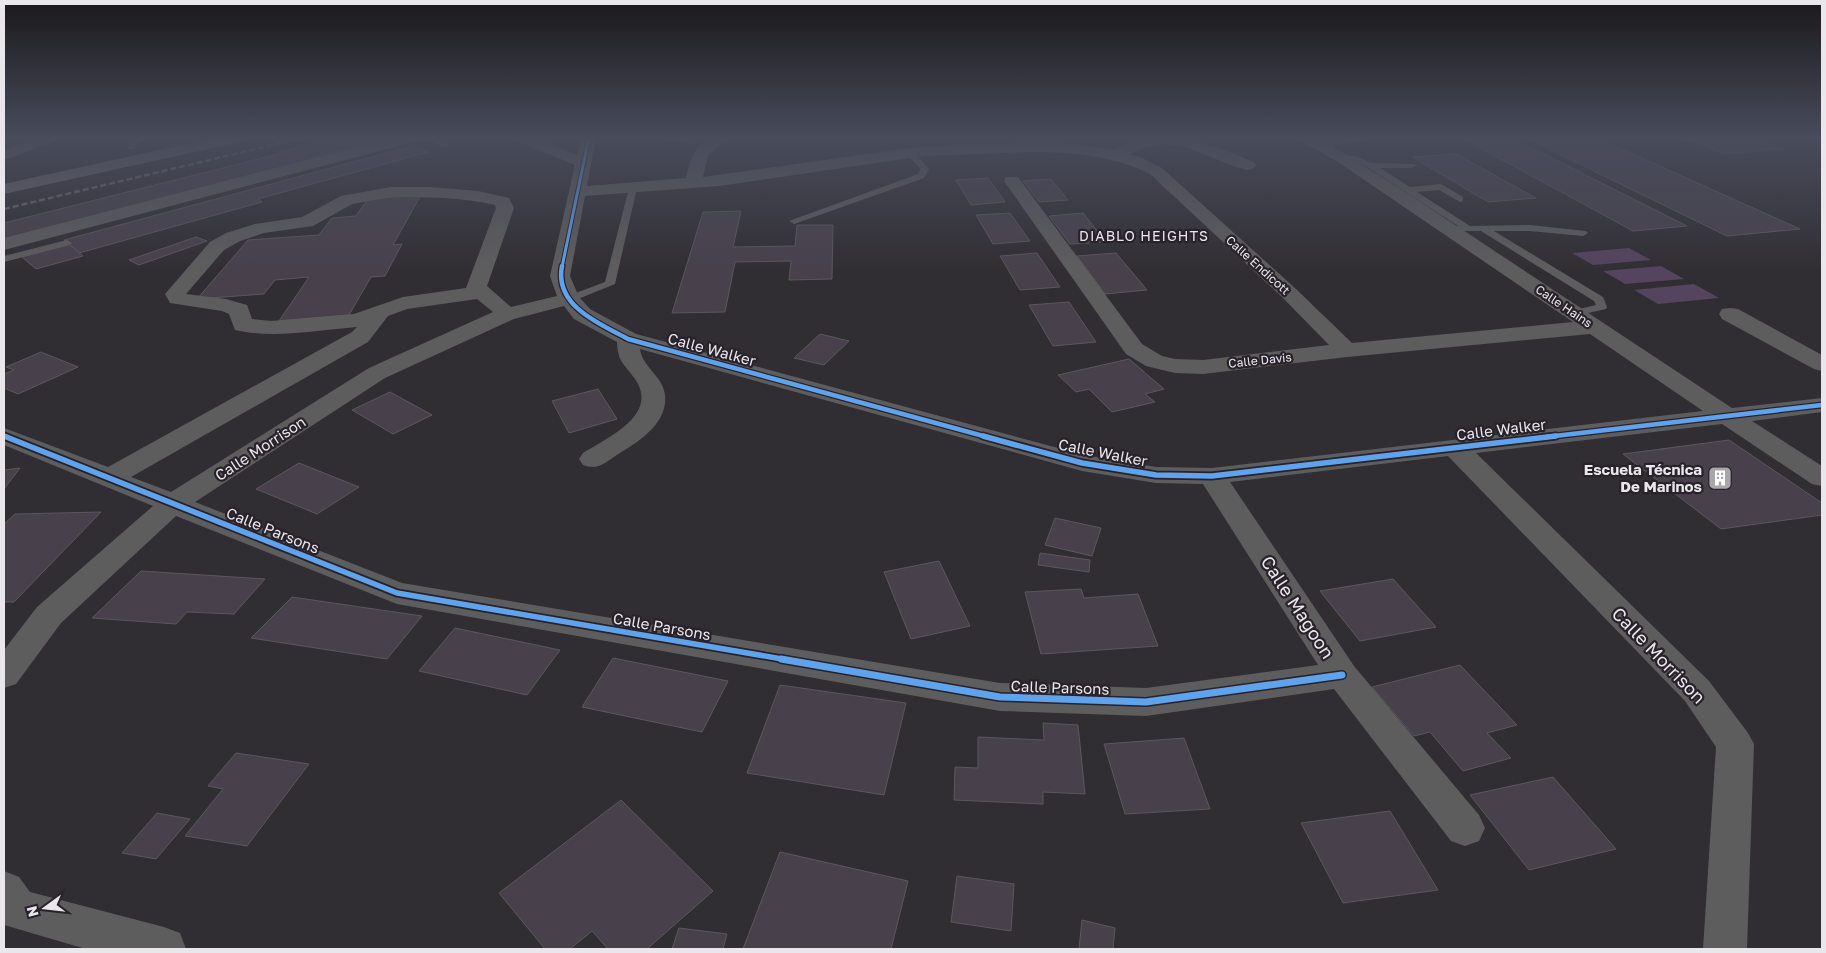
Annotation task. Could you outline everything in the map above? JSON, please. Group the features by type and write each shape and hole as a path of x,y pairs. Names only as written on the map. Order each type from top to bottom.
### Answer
{"main road":[{"path":"4,185 20,181"},
{"path":"4,189 38,181"}],"street":[{"path":"4,244 245,181"},
{"name":"Calle Walker","path":"580,181 560,276 569,299 582,314 628,339 1082,463 1156,475 1212,476 1822,405"},
{"name":"Calle Endicott","path":"577,192 713,181"},
{"name":"Calle Davis","path":"1012,181 1134,349 1154,361 1175,366 1203,366 1347,350 1596,327"},
{"name":"Calle Endicott","path":"1166,181 1289,293 1347,350"},
{"name":"Calle Hains","path":"1381,181 1458,228 1575,313 1726,416 1822,478"},
{"path":"481,292 422,299 357,320 257,328 242,325 239,310 226,305 177,298 175,294 217,246 233,237 262,228 307,222 347,200 391,192 455,194 478,196 503,202 505,208 476,287 507,314"},
{"name":"Calle Morrison","path":"4,675 49,615 172,504 377,373 507,314 569,299"},
{"path":"108,478 360,338 379,313"},
{"path":"1730,314 1822,364"},
{"path":"592,459 640,427 650,417 654,408 654,392 644,375 630,358 628,339"},
{"name":"Calle Parsons","path":"4,436 398,593 1000,697 1146,702 1342,675"},
{"name":"Calle Morrison","path":"1454,447 1697,691 1735,744 1725,949"},
{"name":"Calle Magoon","path":"1212,476 1342,675 1465,828"},
{"path":"4,891 16,910 164,949"}],"lane":[{"path":"794,221 906,181"},
{"path":"1394,181 1458,228 1530,228 1583,233"},
{"path":"1407,190 1441,187 1460,199"},
{"path":"569,299 610,284 633,188"},
{"path":"1483,228 1599,299 1602,307 1575,313"},
{"path":"4,259 67,242"}],"shaded area":[{"path":"1629,248 1651,260 1593,265 1572,253"},
{"path":"1661,266 1684,279 1625,284 1603,271"},
{"path":"1694,284 1719,298 1658,304 1634,290"}],"building":[{"path":"169,181 225,181 4,239 4,223"},
{"path":"281,181 321,181 258,199 262,202 79,253 64,240"},
{"path":"957,181 990,181 1005,202 971,205"},
{"path":"1023,181 1053,181 1068,200 1039,202"},
{"path":"1453,181 1506,181 1536,198 1488,202"},
{"path":"1542,181 1598,181 1687,226 1633,231"},
{"path":"1615,181 1694,181 1800,229 1727,236"},
{"path":"421,195 393,245 402,244 385,276 371,277 349,315 279,321 309,277 275,280 264,294 197,299 248,240 319,235 332,218 356,216 368,199"},
{"path":"741,211 733,247 795,246 797,225 833,225 832,279 789,280 791,261 735,262 725,312 672,313 703,212"},
{"path":"1010,213 1030,241 993,244 976,215"},
{"path":"1083,213 1106,242 1070,244 1049,216"},
{"path":"196,237 207,241 139,265 129,260"},
{"path":"69,244 83,256 36,269 22,257"},
{"path":"1037,253 1060,287 1020,290 1000,256"},
{"path":"1116,253 1147,290 1105,294 1077,256"},
{"path":"1069,302 1096,342 1053,346 1029,305"},
{"path":"820,334 849,341 824,365 794,358"},
{"path":"41,352 78,367 18,394 4,388 4,374 14,370 6,367"},
{"path":"1129,359 1164,389 1145,394 1155,402 1112,412 1089,389 1076,392 1058,375"},
{"path":"598,389 617,419 569,433 552,401"},
{"path":"390,392 432,415 393,434 352,410"},
{"name":"Escuela Técnica De Marinos","path":"1729,440 1822,503 1822,515 1721,529 1623,454"},
{"path":"299,463 359,487 317,514 256,489"},
{"path":"20,468 4,489 4,470"},
{"path":"101,512 14,602 4,602 4,524 15,514"},
{"path":"1055,518 1101,528 1092,556 1045,545"},
{"path":"1040,553 1090,560 1089,572 1038,565"},
{"path":"939,561 970,626 911,639 884,572"},
{"path":"141,571 265,579 234,614 187,612 176,624 92,618"},
{"path":"1393,579 1436,627 1360,641 1320,591"},
{"path":"1081,589 1084,598 1138,594 1158,646 1041,654 1025,592"},
{"path":"292,597 422,616 387,659 251,638"},
{"path":"455,628 560,650 527,695 419,671"},
{"path":"613,658 728,681 702,732 582,707"},
{"path":"1460,665 1517,725 1487,733 1511,758 1463,771 1430,732 1414,736 1372,687"},
{"path":"780,685 906,703 884,795 747,773"},
{"path":"1043,723 1078,725 1085,794 1043,792 1043,804 954,800 955,767 978,768 978,737 1044,740"},
{"path":"1184,738 1210,809 1125,814 1104,744"},
{"path":"236,753 309,764 247,846 185,836 223,789 208,786"},
{"path":"1553,777 1616,849 1529,870 1470,795"},
{"path":"621,800 713,891 647,949 608,949 592,931 570,949 545,949 499,893"},
{"path":"1390,811 1438,890 1343,903 1301,823"},
{"path":"157,813 190,819 156,859 122,853"},
{"path":"780,852 908,881 891,949 743,949"},
{"path":"957,876 1014,884 1011,931 951,922"},
{"path":"1082,920 1115,928 1113,949 1079,949"},
{"path":"679,928 727,934 723,949 672,949"}],"railway":[{"path":"4,209 119,181"}],"cycle path":[{"path":"580,181 560,276 569,299 582,314 628,339 1082,463 1156,475 1212,476 1822,405"},
{"path":"4,436 397,593 1000,697 1146,702 1342,675"}],"place":[{"name":"Escuela Técnica De Marinos","path":"1720,478"}],"district":[{"name":"DIABLO HEIGHTS","path":"1144,235"}]}
